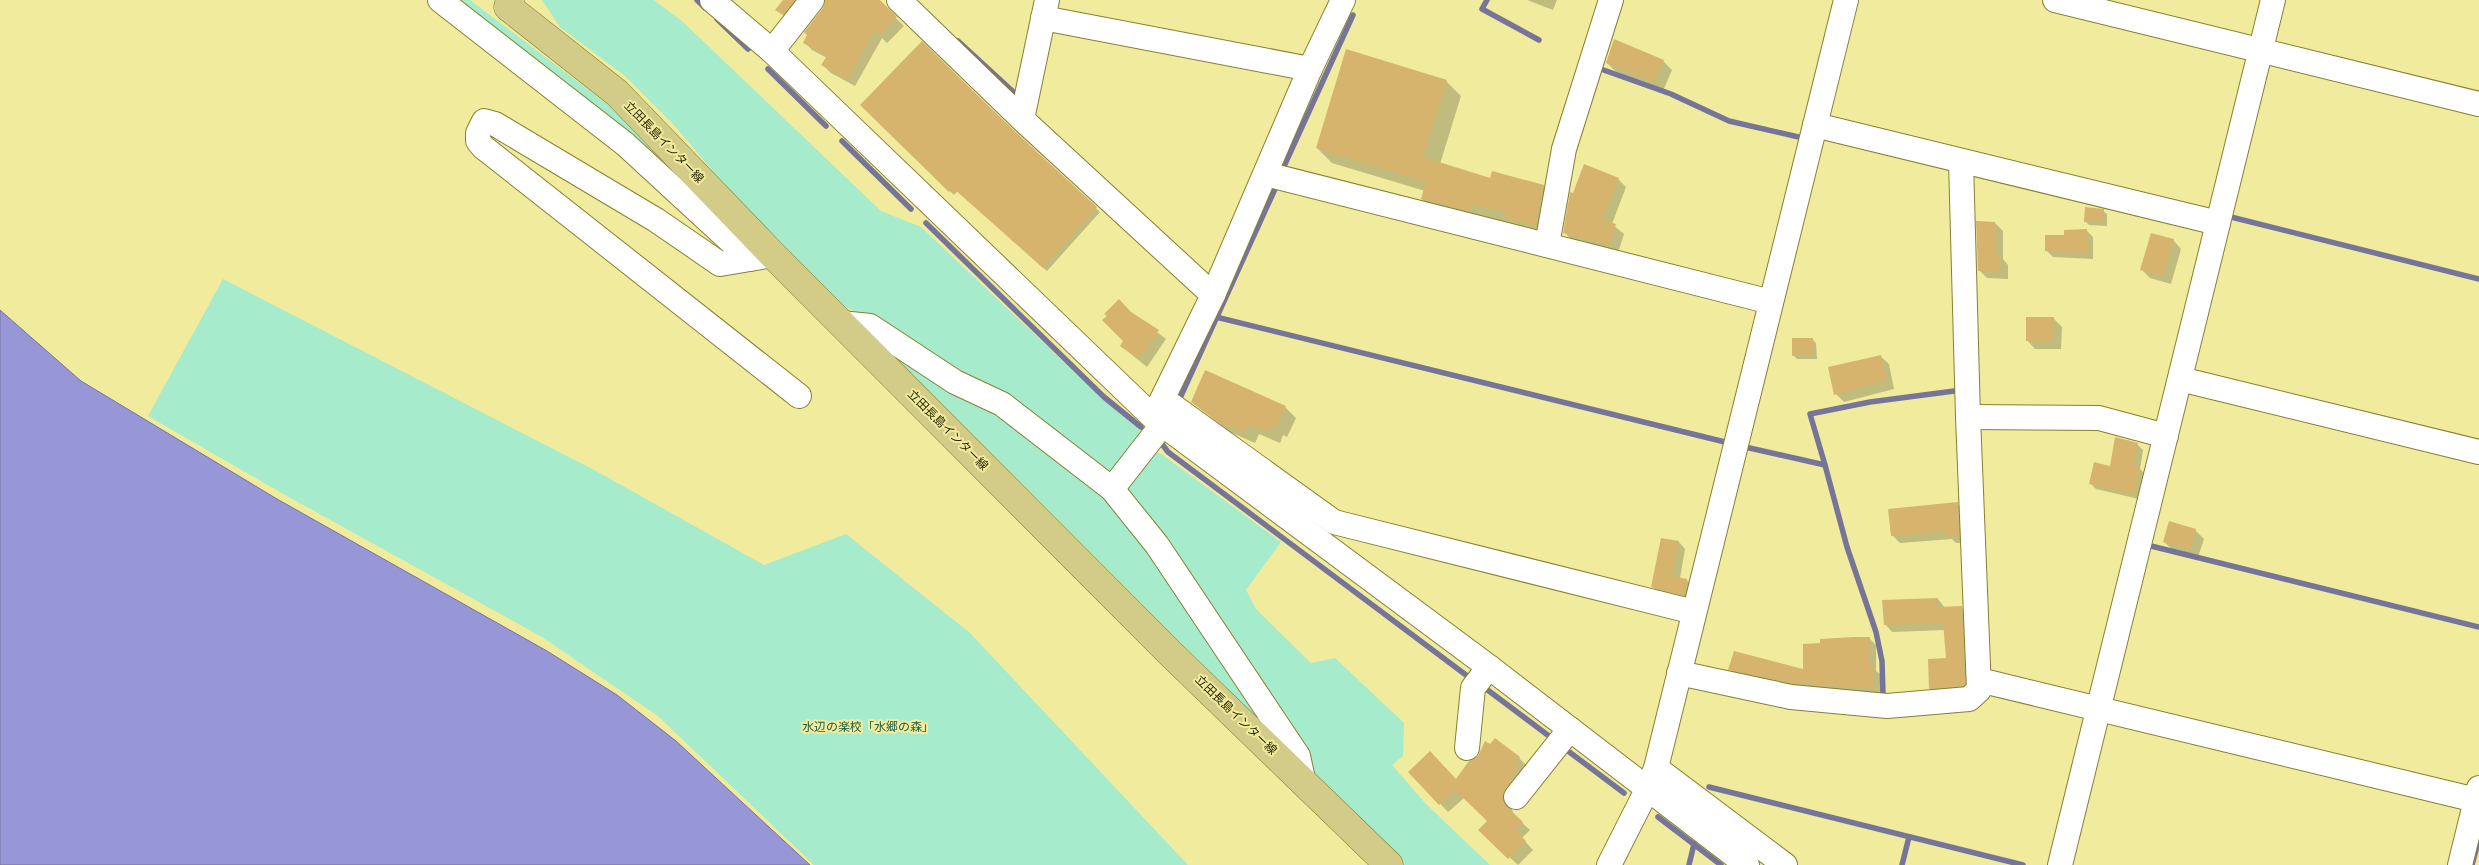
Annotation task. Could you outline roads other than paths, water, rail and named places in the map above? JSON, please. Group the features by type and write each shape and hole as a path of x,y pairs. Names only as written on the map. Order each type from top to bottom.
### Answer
{"main road":[{"name":"立田長島インター線","path":"505,2 617,94 762,257 841,323 1172,655 1303,779 1389,865"}],"street":[{"path":"440,0 625,144 762,257"},
{"path":"712,0 772,51 1159,414 1570,729 1652,778 1785,865"},
{"path":"772,51 812,0"},
{"path":"900,0 1022,119 1213,295"},
{"path":"1112,489 1159,414 1266,174 1310,69 1343,0"},
{"path":"1547,245 1564,149 1611,0"},
{"path":"1609,865 1652,778 1846,0"},
{"path":"2056,0 2479,104"},
{"path":"2060,865 2273,0"},
{"path":"1022,119 1045,9 1310,69"},
{"path":"762,257 720,264 656,220 495,124 484,121 480,127 478,141 483,147 799,396"},
{"path":"1815,125 2218,223"},
{"path":"1679,673 1791,697 1887,706 1969,699 1979,690 1968,418 1962,161"},
{"path":"1266,174 1771,302"},
{"path":"841,323 870,326 955,382 1002,404 1112,489 1157,545 1298,756 1303,779"},
{"path":"2180,379 2479,452"},
{"path":"1159,414 1334,522 1694,612"},
{"path":"1968,418 2099,418 2166,436"},
{"path":"1467,748 1473,688 1489,667"},
{"path":"1979,680 2478,794 2460,865"},
{"path":"1516,797 1570,729"},
{"path":"1652,778 1746,865"}],"water":[{"path":"0,310 81,381 277,499 547,651 617,695 676,741 810,865 0,865"}],"waterway":[{"path":"697,0 705,8"},
{"path":"1487,0 1482,9 1539,40"},
{"path":"1285,164 1353,15"},
{"path":"717,19 748,49"},
{"path":"958,41 1021,99"},
{"path":"1598,68 1671,94 1729,121 1803,138 1804,136"},
{"path":"768,69 826,126"},
{"path":"842,141 911,209"},
{"path":"1180,398 1275,189"},
{"path":"2227,216 2479,279"},
{"path":"926,223 1104,397 1141,427"},
{"path":"1216,317 1729,443"},
{"path":"1825,465 1810,414 1870,402 1962,390"},
{"path":"1162,444 1168,452 1470,678"},
{"path":"1745,447 1825,465 1847,547 1876,632 1882,661 1883,695"},
{"path":"2147,545 2479,627"},
{"path":"1485,688 1553,739"},
{"path":"1564,748 1624,793"},
{"path":"1709,787 2023,865"},
{"path":"1658,817 1721,865"},
{"path":"1902,865 1909,837"},
{"path":"2472,865 2479,839"},
{"path":"1689,865 1694,844"}],"park label":[{"name":"水辺の楽校「水郷の森」","path":"868,727"}]}
